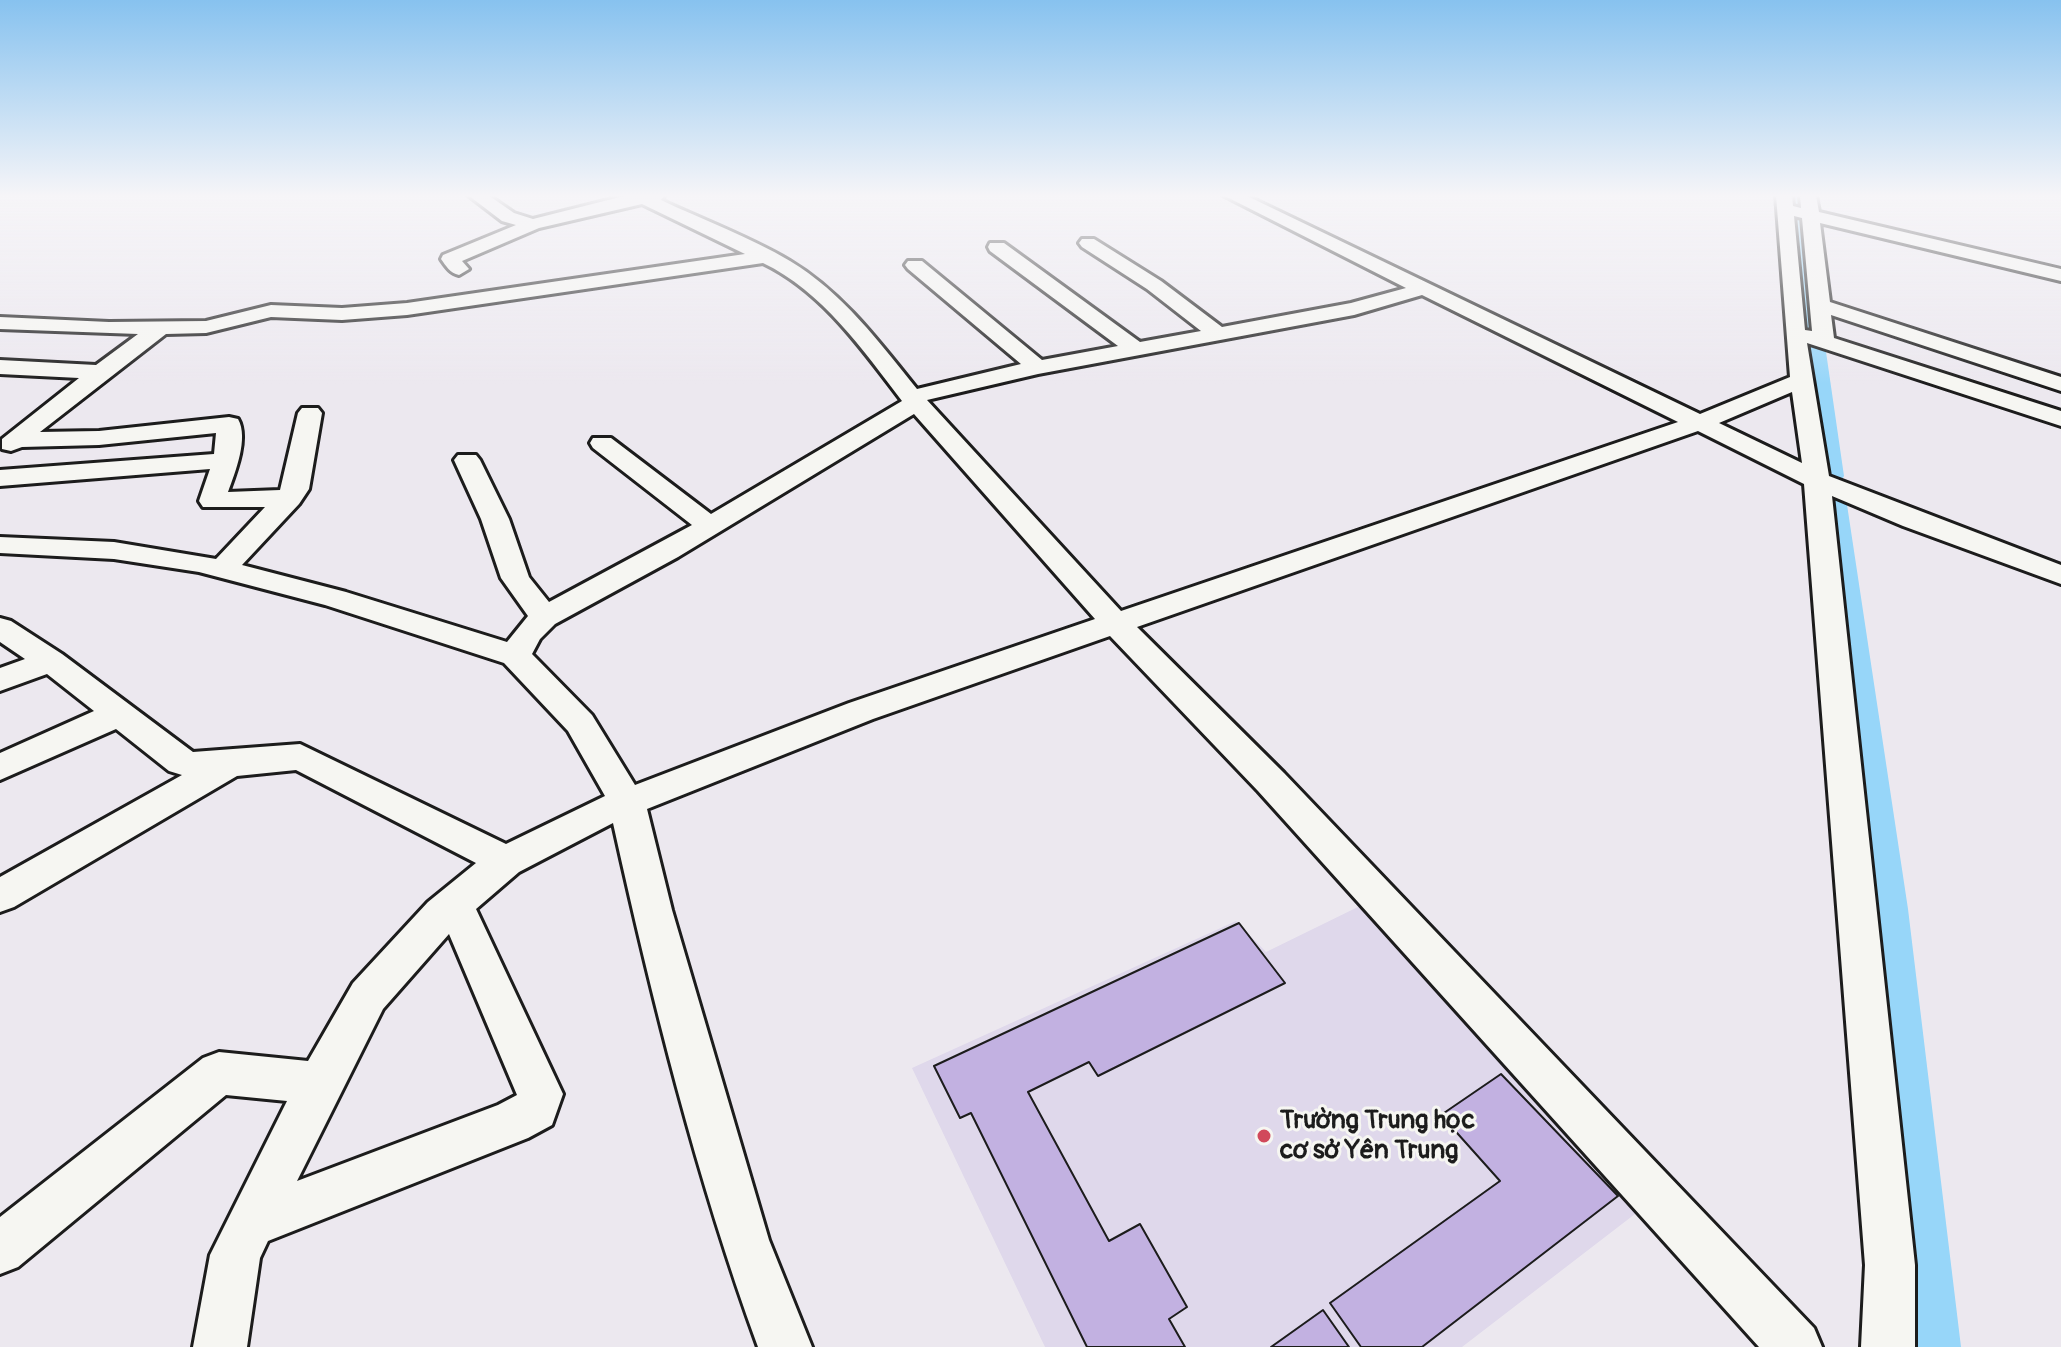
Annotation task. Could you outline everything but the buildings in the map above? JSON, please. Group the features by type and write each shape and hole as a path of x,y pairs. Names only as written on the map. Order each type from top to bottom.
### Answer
{"street":[{"path":"453,258 450,259 459,269"},
{"path":"0,323 160,328 216,326 276,310 361,313 491,299 758,258"},
{"path":"766,258 793,271 817,290 864,337 913,400 1116,624 1271,782 1795,1347"},
{"path":"1012,258 1136,349"},
{"path":"1112,258 1150,282 1218,334"},
{"path":"1359,258 1817,480 1913,520 2061,575"},
{"path":"1802,258 1810,337"},
{"path":"1809,258 1820,305 1802,380 1817,480 1890,1265 1888,1347"},
{"path":"1997,258 2061,275"},
{"path":"915,265 1038,367"},
{"path":"515,656 527,634 544,617 710,526 913,400 1038,367 1354,309 1422,289"},
{"path":"1820,305 2061,384"},
{"path":"12,437 160,328"},
{"path":"1810,337 2061,419"},
{"path":"0,367 102,372"},
{"path":"220,1347 235,1255 320,1083 368,996 454,905 506,861 590,817 861,711 1698,423 1802,380"},
{"path":"222,569 296,489 310,413"},
{"path":"12,437 99,438 229,424 226,460 212,501 290,498"},
{"path":"602,443 710,526"},
{"path":"0,478 126,471 226,460"},
{"path":"467,460 490,506 515,578 544,617"},
{"path":"0,545 136,553 222,569 379,609 515,656 580,723 627,802 652,910 740,1225 785,1347"},
{"path":"0,628 51,661 189,766 288,756 311,761 506,861"},
{"path":"0,680 51,661"},
{"path":"0,767 118,714"},
{"path":"0,896 236,761"},
{"path":"253,1222 512,1122 536,1109 540,1094 454,905"},
{"path":"0,1249 219,1073 320,1083"}],"shaded area":[{"name":"Trường Trung học cơ sở Yên Trung","path":"1364,904 1648,1204 1462,1347 1045,1347 912,1068 1236,921 1266,952"}],"waterway":[{"path":"1805,258 1814,332"},
{"path":"1815,345 1832,476"},
{"path":"1834,498 1889,909 1936,1347"}],"place":[{"name":"Trường Trung học cơ sở Yên Trung","path":"1264,1136"}]}
